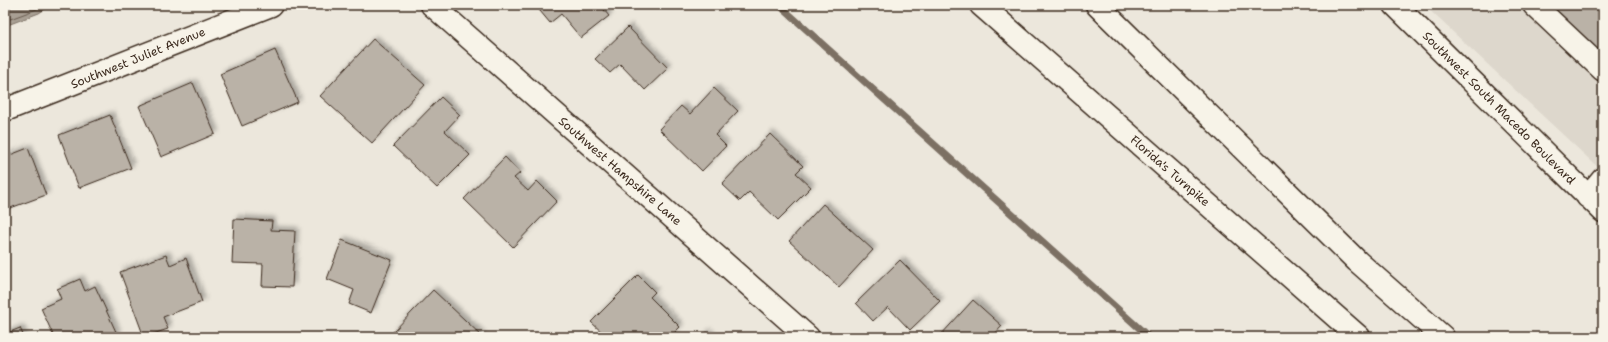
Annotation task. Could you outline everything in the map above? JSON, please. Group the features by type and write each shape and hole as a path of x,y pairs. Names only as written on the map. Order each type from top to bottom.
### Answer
{"main road":[{"name":"Southwest Juliet Avenue","path":"5,110 271,5"},
{"name":"Southwest Hampshire Lane","path":"432,5 808,337"},
{"name":"Florida's Turnpike","path":"981,5 1359,337"},
{"path":"1097,5 1357,261 1443,337"},
{"name":"Southwest South Macedo Boulevard","path":"1394,5 1596,204"},
{"path":"1534,5 1603,70"},
{"path":"1596,204 1603,180"}],"shaded area":[{"path":"1424,5 1603,5 1603,172"}],"water":[{"path":"5,5 51,5 39,13 5,26"}],"building":[{"path":"535,5 600,5 609,16 581,38 561,14 550,23"},
{"path":"1550,5 1603,5 1603,55"},
{"path":"628,27 668,68 645,90 620,64 610,73 595,59"},
{"path":"373,39 425,85 372,143 320,96"},
{"path":"275,50 298,102 242,126 220,74"},
{"path":"193,83 215,134 161,157 139,106"},
{"path":"714,88 738,111 715,135 726,146 702,171 659,129 681,106 690,114"},
{"path":"441,97 460,115 445,131 470,155 437,188 393,146"},
{"path":"110,115 131,168 79,188 59,135"},
{"path":"770,134 803,166 796,173 811,187 778,220 749,192 740,201 722,184"},
{"path":"28,148 46,195 5,210 5,157"},
{"path":"505,157 520,173 514,178 528,191 537,181 557,201 513,247 464,199"},
{"path":"823,204 873,250 839,287 789,241"},
{"path":"234,219 272,221 271,230 295,231 292,287 262,286 263,264 232,263"},
{"path":"342,240 392,260 371,313 349,304 354,290 327,279"},
{"path":"166,255 170,265 186,258 202,302 163,317 168,329 144,337 120,272"},
{"path":"900,260 940,301 910,330 888,307 873,321 856,303"},
{"path":"638,275 655,292 650,297 680,327 670,337 607,337 591,322"},
{"path":"80,279 85,291 95,286 117,334 110,337 54,337 41,308 61,299 57,289"},
{"path":"433,290 482,336 398,337 393,332"},
{"path":"973,300 1002,326 992,337 939,337"},
{"path":"20,328 24,337 5,337 5,334"},
{"path":"707,332 712,337 702,337"}],"waterway":[{"path":"779,5 1149,337"}]}
